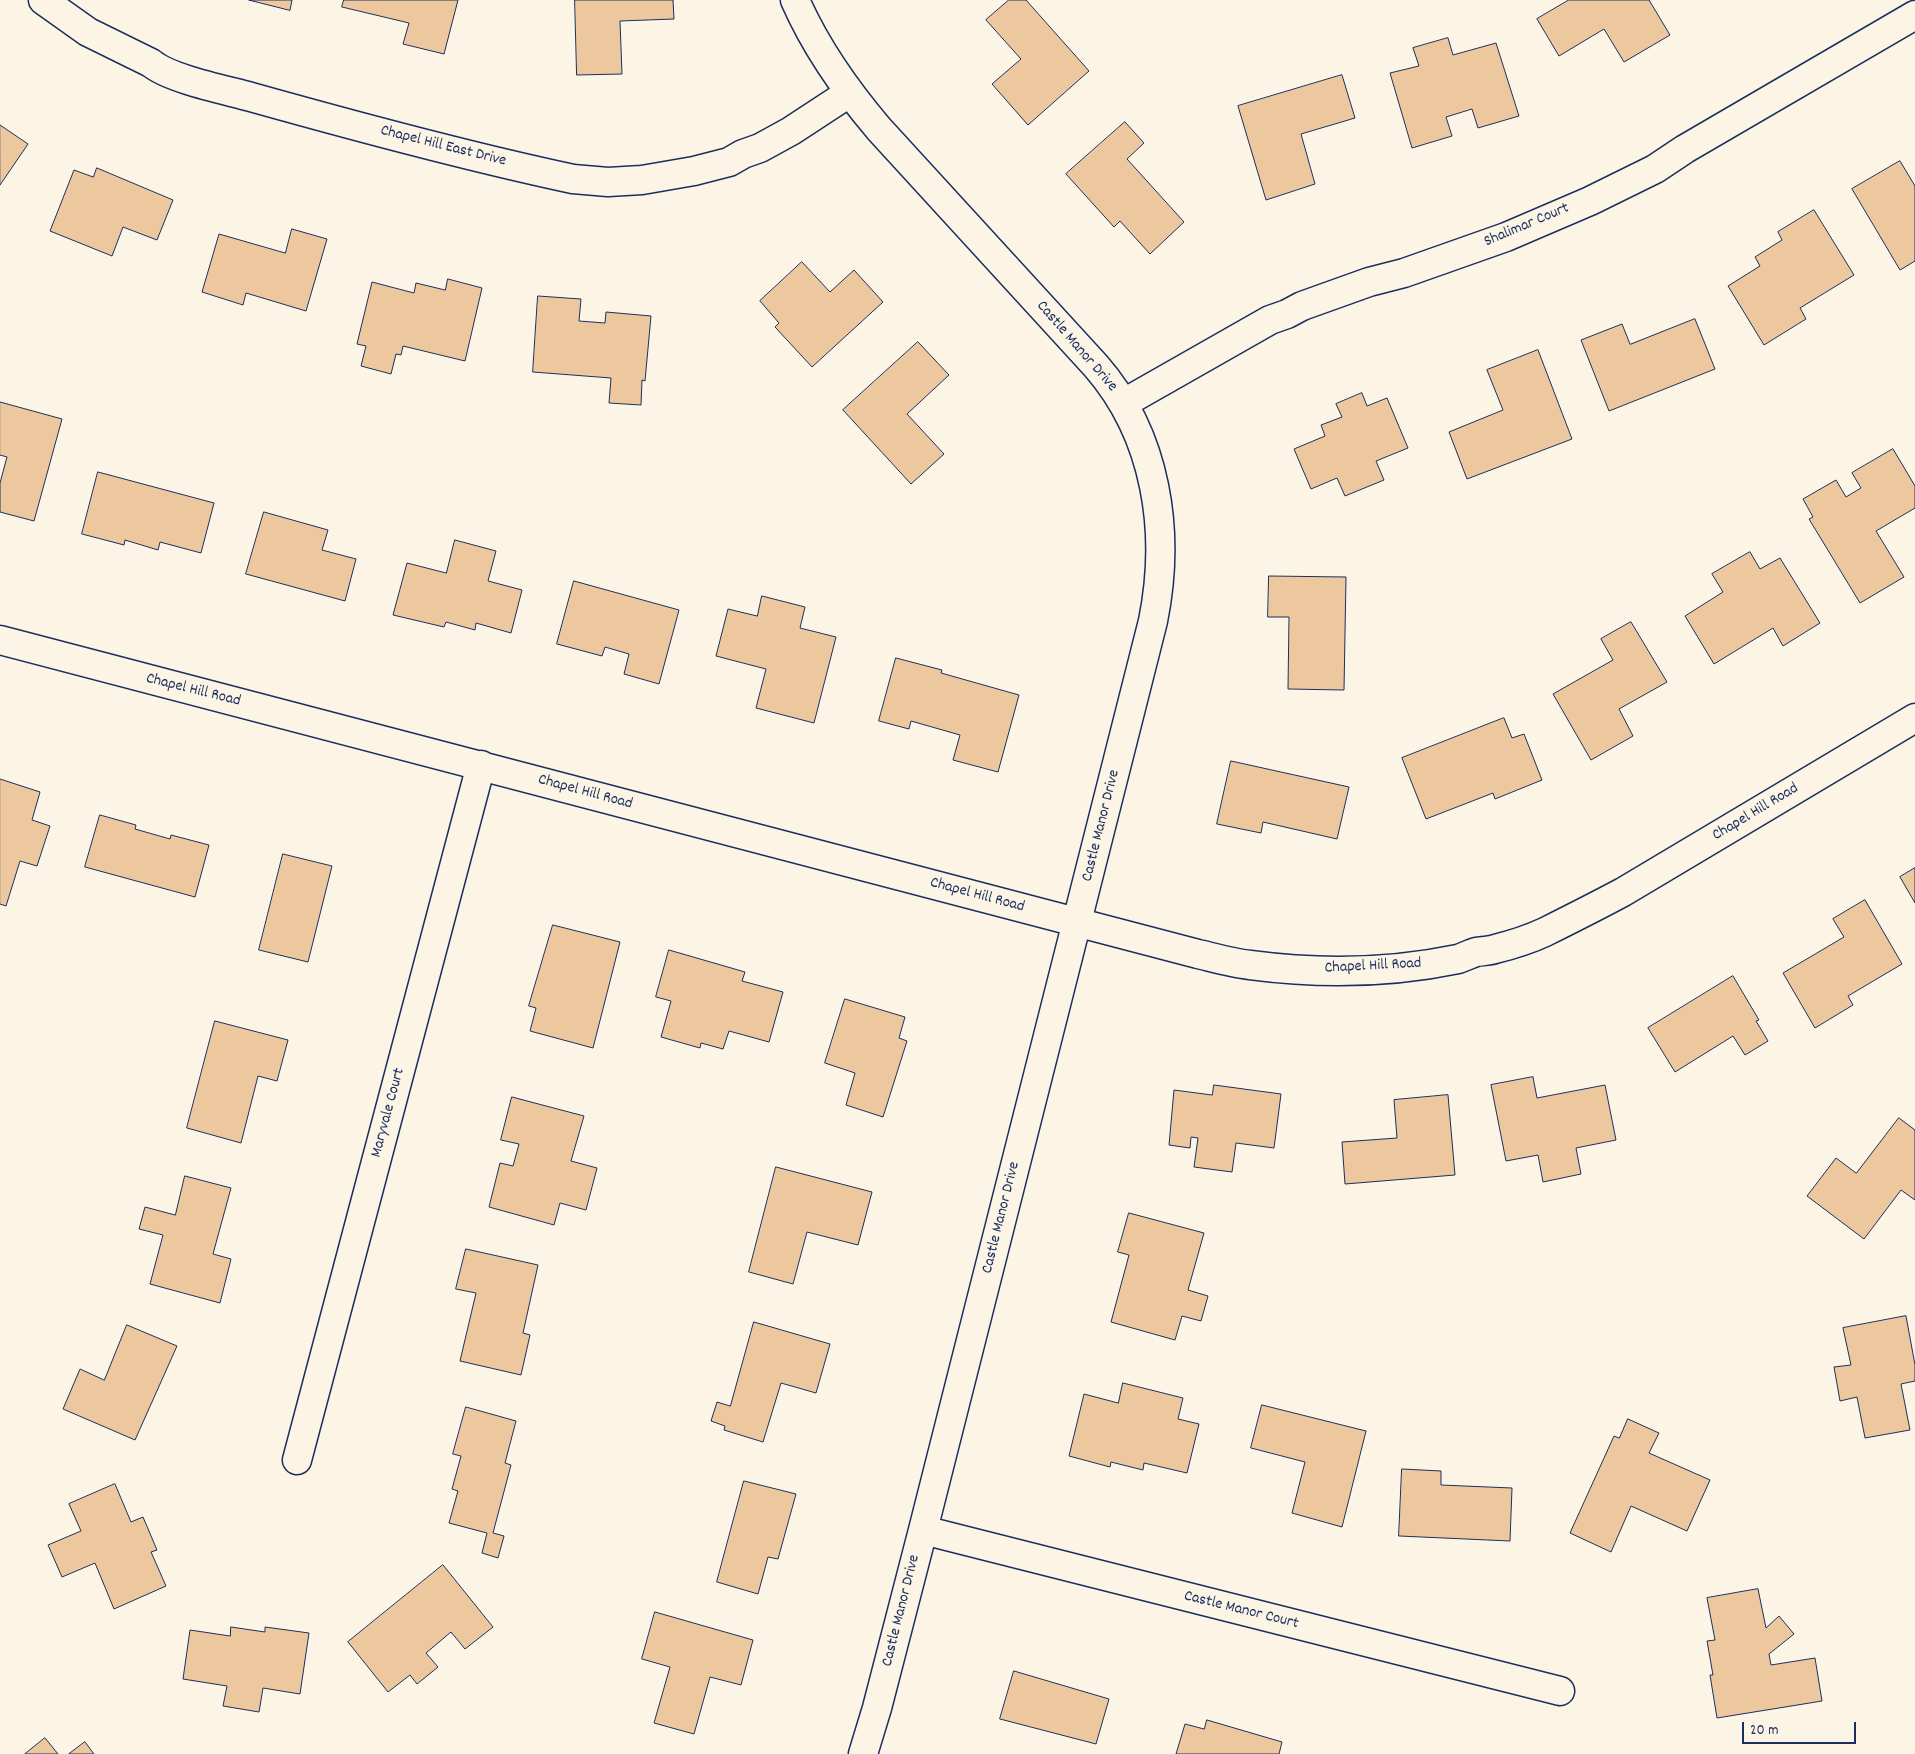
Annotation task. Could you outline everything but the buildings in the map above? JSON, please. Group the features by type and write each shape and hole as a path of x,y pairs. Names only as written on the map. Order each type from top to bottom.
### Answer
{"street":[{"name":"Chapel Hill East Drive","path":"43,0 88,32 151,63 158,69 199,83 318,116 573,179 608,182 642,180 694,171 728,162 760,148 791,131 849,93"},
{"name":"Castle Manor Drive","path":"795,0 811,33 849,93 879,129 1096,366 1124,403 1146,456 1156,492 1162,548 1160,585 1153,621 923,1530 877,1708 863,1754"},
{"name":"Shalimar Court","path":"1124,403 1270,320 1302,306 1506,237 1590,201 1655,169 1685,149 1915,15"},
{"name":"Chapel Hill Road","path":"0,640 1198,954 1250,965 1285,969 1373,970 1390,967 1408,967 1460,958 1476,952 1494,950 1544,932 1576,918 1623,892 1915,718"},
{"name":"Maryvale Court","path":"297,1460 481,765"},
{"name":"Castle Manor Court","path":"923,1530 1560,1691"}]}
